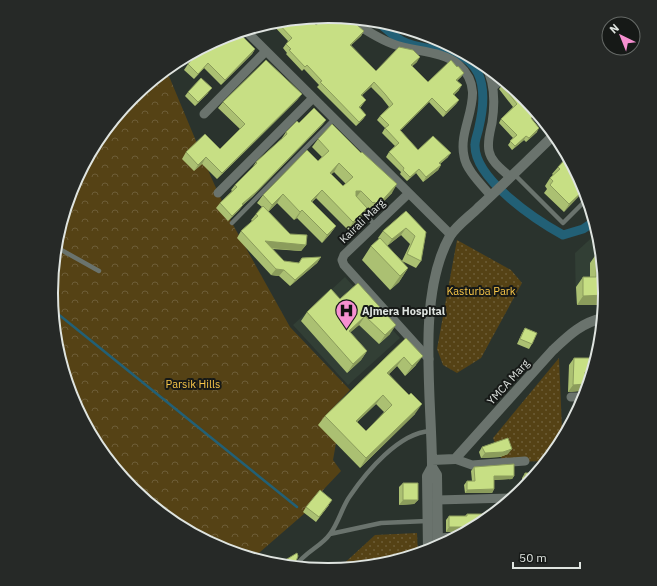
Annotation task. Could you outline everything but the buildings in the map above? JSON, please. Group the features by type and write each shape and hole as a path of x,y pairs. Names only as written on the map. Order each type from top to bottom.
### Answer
{"main road":[{"path":"428,544 427,476 432,463 429,359 430,310 434,282 440,260 451,235 550,139"},
{"name":"YMCA Marg","path":"455,458 570,333 581,325 597,320"},
{"path":"432,463 455,458"},
{"path":"432,463 437,475 438,539"}],"street":[{"path":"357,25 393,44 448,58 458,64 466,72 471,82 473,102 462,144 464,158 492,195"},
{"path":"250,35 408,194 451,235"},
{"path":"204,114 266,51"},
{"path":"491,77 493,87 494,108 488,144 489,152 492,158 510,177"},
{"path":"493,87 498,83"},
{"path":"218,193 313,98"},
{"name":"Kairali Marg","path":"408,194 344,255 342,260 344,266 429,359"},
{"path":"570,397 578,397"},
{"path":"455,458 472,465 525,461"},
{"path":"437,500 504,498"}],"lane":[{"path":"232,223 334,120"},
{"path":"510,177 563,223 583,203"},
{"path":"358,207 375,225"},
{"path":"62,250 99,271"},
{"path":"299,561 330,534 349,496 367,474 397,444 419,431 432,430"},
{"path":"330,534 381,523 427,521"}],"shaded area":[{"path":"592,237 598,275 598,304 576,304 575,253"},
{"name":"Ajmera Hospital","path":"345,277 400,338 348,385 293,325"}],"green space":[{"name":"Parsik Hills","path":"169,76 232,223 290,327 350,390 327,414 336,443 333,460 341,471 305,513 258,554 242,549 193,527 150,496 114,457 86,412 73,380 64,346 58,293 64,240 73,206 86,174 114,129 150,90"},
{"name":"Kasturba Park","path":"457,240 511,270 522,283 481,358 457,373 443,365 437,349"},
{"path":"559,358 562,428 543,457 539,461 503,462 493,438"},
{"path":"417,533 418,548 381,558 346,562 375,535"}],"waterway":[{"path":"386,29 395,37 412,45 451,53"},
{"path":"472,64 481,80 483,93 482,114 475,145 477,158 485,171 508,197 523,209 563,235 583,229 589,225"},
{"path":"59,315 297,507"}],"place":[{"name":"Ajmera Hospital","path":"346,330"}]}
